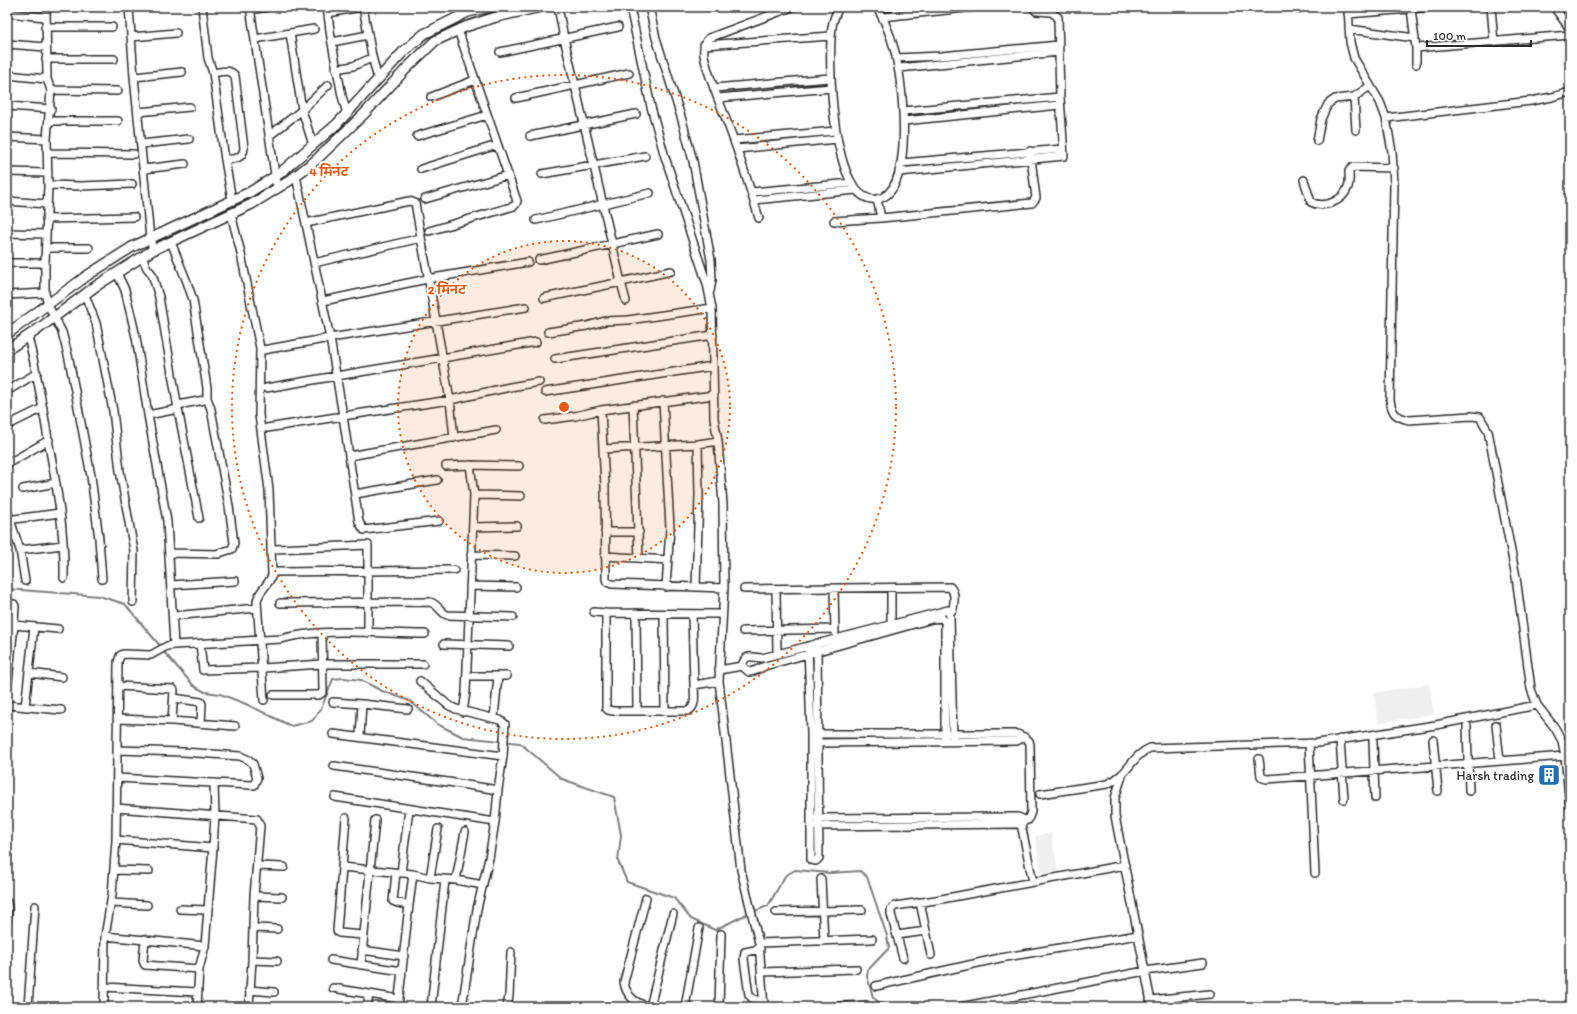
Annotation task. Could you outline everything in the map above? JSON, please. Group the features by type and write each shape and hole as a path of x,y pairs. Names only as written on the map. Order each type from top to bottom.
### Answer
{"main road":[{"path":"7,334 100,267 150,238 250,192 275,176 313,145 347,114 403,52 424,34 468,12 490,7"},
{"path":"7,350 28,337 85,295 153,250 252,204 296,176 316,160 364,114 407,68 435,41 458,30 496,17 541,7"}],"street":[{"path":"46,7 46,59 47,79 51,90 51,109 47,139 48,185 45,293 48,305 62,332 69,359 91,476 99,539 102,579"},
{"path":"129,7 134,77 150,238 153,250"},
{"path":"202,7 208,58 213,73 232,200"},
{"path":"266,7 250,8 277,188"},
{"path":"347,114 336,69 328,10 362,7 378,80"},
{"path":"558,7 593,165 626,301"},
{"path":"630,7 663,150 710,295 712,308 714,418 718,441 723,504 724,588 719,681 741,870 747,900 760,946 764,1004 753,999 749,995 744,959 745,952 760,946 872,939"},
{"path":"649,7 656,38 682,120 693,161 711,260 712,280 710,295"},
{"path":"759,218 734,140 714,88 704,55 704,45 709,38 792,7"},
{"path":"839,7 832,26 831,36 830,78 835,131 848,175 856,190 867,198 877,199 889,192 894,185 899,172 904,146 904,121 899,68 893,44 877,8 889,7"},
{"path":"882,17 975,7"},
{"path":"1033,7 1036,11 1051,12 1056,14 1059,23 1060,105 1063,152"},
{"path":"1434,7 1348,10 1350,42 1354,58 1380,102 1386,118 1394,168 1391,409 1399,417 1409,420 1471,416 1480,417 1488,431 1516,577 1531,688 1537,704 1562,741 1570,807"},
{"path":"1492,7 1494,42"},
{"path":"1554,7 1570,28"},
{"path":"1411,9 1416,48 1416,64"},
{"path":"7,13 45,17"},
{"path":"45,27 112,27"},
{"path":"500,52 618,27"},
{"path":"255,39 314,29"},
{"path":"1349,29 1415,38"},
{"path":"429,231 516,204 516,198 458,30"},
{"path":"131,37 176,33"},
{"path":"290,33 302,110 313,145"},
{"path":"332,42 368,35"},
{"path":"1416,48 1570,35"},
{"path":"704,45 831,36"},
{"path":"7,44 46,47"},
{"path":"896,58 1059,49"},
{"path":"899,68 1059,49"},
{"path":"336,69 353,66 372,58"},
{"path":"46,59 114,59"},
{"path":"213,73 228,71 235,76 244,152 239,158 225,160"},
{"path":"134,77 182,72"},
{"path":"516,98 629,73"},
{"path":"7,75 47,79"},
{"path":"714,88 830,78"},
{"path":"431,97 475,80"},
{"path":"269,136 302,110 328,85"},
{"path":"1317,141 1322,119 1328,104 1335,98 1354,97 1370,86"},
{"path":"718,98 831,88"},
{"path":"51,90 118,91"},
{"path":"1386,118 1552,98 1570,92"},
{"path":"903,111 1060,97"},
{"path":"1354,97 1356,130"},
{"path":"904,121 1060,105"},
{"path":"7,106 51,109"},
{"path":"138,112 190,107"},
{"path":"530,136 636,114"},
{"path":"417,136 487,115"},
{"path":"50,121 118,121"},
{"path":"734,140 835,131"},
{"path":"7,137 47,139"},
{"path":"141,144 189,139"},
{"path":"737,149 837,140"},
{"path":"421,169 497,145"},
{"path":"901,163 1030,151 1063,152"},
{"path":"834,221 881,218 1032,203 1036,198 1030,151"},
{"path":"899,172 1031,159 1063,152"},
{"path":"48,153 134,154"},
{"path":"542,174 645,156"},
{"path":"144,169 185,164"},
{"path":"1304,180 1311,202 1314,204 1329,204 1348,188 1349,172 1353,167 1394,168"},
{"path":"7,172 48,173"},
{"path":"425,199 508,175"},
{"path":"296,176 330,338 359,522 364,530 439,521"},
{"path":"751,192 852,183"},
{"path":"48,185 81,186 132,184"},
{"path":"754,200 856,190"},
{"path":"536,220 650,193"},
{"path":"877,199 881,218"},
{"path":"7,201 47,204"},
{"path":"306,223 411,201 415,203 427,279 450,400 454,438"},
{"path":"231,214 240,249 260,348 259,415 269,490 272,575 270,581 258,597 257,608 263,668 264,700"},
{"path":"46,219 134,217"},
{"path":"7,233 46,234"},
{"path":"539,260 658,234"},
{"path":"314,263 421,238"},
{"path":"171,242 193,300 207,388 207,398 229,506 234,543 232,549 216,554"},
{"path":"46,248 89,248"},
{"path":"142,257 146,268 150,270 152,274 159,297 178,407 200,518"},
{"path":"7,263 45,262"},
{"path":"323,301 427,279 528,262"},
{"path":"544,298 671,271"},
{"path":"118,273 125,290 136,337 167,521 172,616 170,645"},
{"path":"7,295 45,293"},
{"path":"85,295 96,323 113,411 120,470 134,551 133,602"},
{"path":"263,350 526,307"},
{"path":"548,332 587,326 604,321 628,320 645,316 712,308"},
{"path":"555,359 713,336"},
{"path":"28,337 37,373 56,483 63,545 64,578"},
{"path":"266,388 536,342"},
{"path":"545,392 714,366"},
{"path":"7,391 37,373"},
{"path":"267,428 450,400 539,382"},
{"path":"545,420 633,405 714,395"},
{"path":"148,415 207,398"},
{"path":"663,401 670,528 666,587"},
{"path":"633,405 639,558"},
{"path":"10,424 43,408"},
{"path":"601,410 605,487 606,579 610,583 666,587 724,588"},
{"path":"349,456 496,430"},
{"path":"7,464 49,440"},
{"path":"603,449 698,444 718,441"},
{"path":"696,587 699,494 698,444"},
{"path":"463,712 467,676 474,495 470,465"},
{"path":"446,466 519,466"},
{"path":"355,494 437,480"},
{"path":"23,489 56,483"},
{"path":"474,495 521,496"},
{"path":"7,510 20,550 25,581"},
{"path":"9,520 60,513"},
{"path":"473,527 517,526"},
{"path":"605,532 639,532"},
{"path":"20,550 63,545"},
{"path":"275,549 368,546 368,633"},
{"path":"169,553 231,554"},
{"path":"471,555 515,556"},
{"path":"605,556 668,560"},
{"path":"277,572 454,570"},
{"path":"171,585 235,581"},
{"path":"470,586 516,587"},
{"path":"744,589 950,587 954,600 953,609 950,613 953,738"},
{"path":"891,588 891,627"},
{"path":"776,589 777,654"},
{"path":"834,589 835,642"},
{"path":"7,602 16,606 7,692"},
{"path":"280,603 430,602 435,603 444,614 447,615 513,617"},
{"path":"172,616 257,608"},
{"path":"742,666 746,670 752,672 764,666 818,647 946,610 950,611 950,613"},
{"path":"594,612 692,615 722,614"},
{"path":"606,613 606,708 608,710 637,711 688,711 694,706 692,615"},
{"path":"636,613 637,711"},
{"path":"664,614 664,711"},
{"path":"891,627 938,618 942,618 945,622 945,738"},
{"path":"14,625 58,629"},
{"path":"25,707 34,627"},
{"path":"743,631 834,629"},
{"path":"273,696 321,694 323,687 322,633"},
{"path":"104,1007 105,936 111,902 116,840 118,662 120,656 123,654 147,655 170,645 260,640 322,633 425,634"},
{"path":"200,644 203,670 322,664 423,664"},
{"path":"444,644 509,646"},
{"path":"814,734 818,647"},
{"path":"742,666 745,659 749,657 762,658 777,654 809,650"},
{"path":"809,650 815,743 815,822 1018,817 1023,822 1033,882"},
{"path":"719,670 742,666"},
{"path":"29,673 62,677"},
{"path":"467,676 507,676"},
{"path":"494,718 498,676"},
{"path":"420,681 448,705 463,712 494,718 503,721 505,724 503,756 490,858 472,940 462,1007"},
{"path":"694,685 719,681"},
{"path":"118,686 170,688 174,690 172,721"},
{"path":"174,698 201,702 200,723"},
{"path":"333,702 408,709"},
{"path":"360,736 362,704"},
{"path":"1040,794 1107,784 1122,776 1142,752 1150,748 1309,743 1340,740 1436,725 1537,704"},
{"path":"7,705 61,710"},
{"path":"117,719 172,721 235,726"},
{"path":"1496,724 1500,761"},
{"path":"1467,726 1469,791"},
{"path":"333,734 360,736 503,756"},
{"path":"814,734 953,738 1017,734 1024,737 1030,744 1031,812 1028,820 1023,822"},
{"path":"815,743 945,738"},
{"path":"1340,740 1344,799"},
{"path":"1433,740 1438,792"},
{"path":"1373,742 1375,798"},
{"path":"1309,743 1316,874"},
{"path":"117,750 183,752 240,756 249,760 253,764 257,778 254,785 117,778"},
{"path":"1259,759 1261,776 1263,778 1565,756"},
{"path":"334,766 498,790"},
{"path":"1122,776 1115,798 1115,816 1151,1003 1210,994"},
{"path":"197,1007 199,969 205,946 213,848 215,815 214,783"},
{"path":"335,797 495,822"},
{"path":"116,808 257,819 260,826 254,896 254,928 249,1007"},
{"path":"410,809 394,901 410,905"},
{"path":"346,818 337,931 339,933 363,935"},
{"path":"361,965 375,820"},
{"path":"430,878 438,829"},
{"path":"456,880 465,832"},
{"path":"116,840 213,848"},
{"path":"903,958 891,914 892,907 894,906 1124,865"},
{"path":"257,866 284,867"},
{"path":"342,867 413,874 430,878 456,880 483,885"},
{"path":"114,870 149,871"},
{"path":"333,988 369,994 398,1003 413,874"},
{"path":"821,879 824,941"},
{"path":"431,1007 445,880"},
{"path":"254,896 282,897"},
{"path":"646,898 624,982 626,990 633,1000 649,1007 673,914"},
{"path":"7,902 7,921"},
{"path":"111,902 147,905"},
{"path":"920,902 931,955"},
{"path":"28,1007 35,906"},
{"path":"180,909 207,910"},
{"path":"776,912 862,910"},
{"path":"254,928 278,928"},
{"path":"685,1007 699,928"},
{"path":"897,935 926,930"},
{"path":"719,1007 721,934"},
{"path":"876,986 1007,956 1138,935"},
{"path":"105,936 205,946"},
{"path":"145,939 143,961 145,965 199,969"},
{"path":"362,950 404,956"},
{"path":"507,1007 511,952"},
{"path":"252,960 277,961"},
{"path":"331,960 402,971"},
{"path":"960,1007 1145,971 1203,963"},
{"path":"762,972 856,969"},
{"path":"104,987 197,992"},
{"path":"249,990 274,992"},
{"path":"367,1007 369,994"},
{"path":"824,1007 866,1005"}],"shaded area":[{"path":"1429,684 1434,714 1378,723 1374,693"},
{"path":"1051,833 1058,872 1042,875 1035,836"}],"waterway":[{"path":"7,589 99,596 125,604 161,647"},
{"path":"163,651 194,686 205,692 220,694 246,704 291,726 312,721 321,709 333,679 344,678 361,680 382,691 410,701 437,724 463,737 520,743 562,779 614,797 621,835 618,861 627,882 674,898 691,919 715,930 749,913 768,906 785,876 795,870 830,873 860,871 867,877 887,936 889,948 868,970 867,976 873,997 877,1001 890,1007"}],"place":[{"name":"Harsh trading","path":"1549,775"}]}
